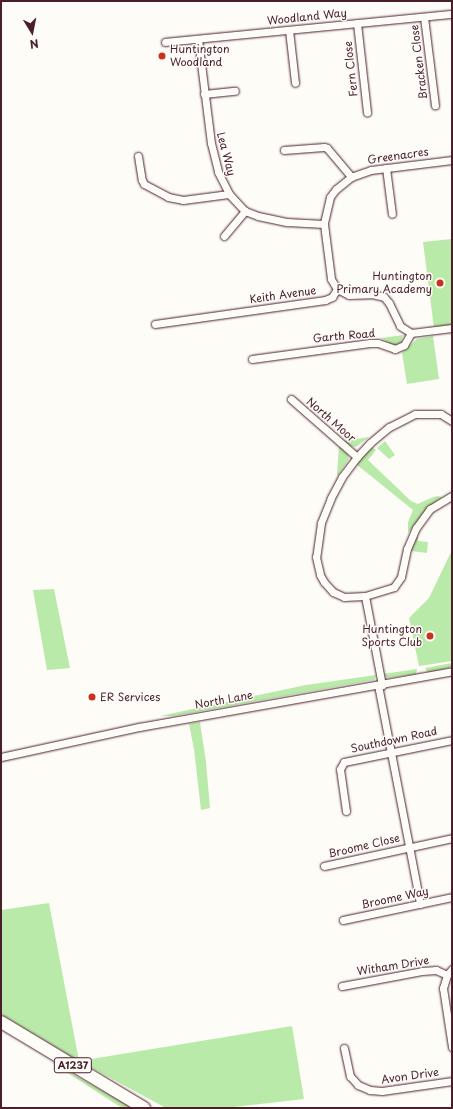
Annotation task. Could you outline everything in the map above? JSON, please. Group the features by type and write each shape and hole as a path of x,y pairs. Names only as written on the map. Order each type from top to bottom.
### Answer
{"highway":[{"name":"A1237","path":"1,1022 144,1108"}],"street":[{"name":"Woodland Way","path":"165,42 452,14"},
{"name":"Bracken Close","path":"424,17 435,105"},
{"name":"Fern Close","path":"357,23 367,112"},
{"path":"289,30 295,84"},
{"name":"Lea Way","path":"198,39 204,94 214,158 218,172 229,194 245,211 273,220 324,224"},
{"path":"204,94 234,91"},
{"path":"284,150 327,148 351,177"},
{"path":"138,156 144,184 168,197 183,200 229,194"},
{"path":"452,160 452,166"},
{"name":"Greenacres","path":"336,289 331,279 324,224 330,198 336,189 351,177 360,173 386,168 452,160"},
{"path":"386,168 392,214"},
{"path":"224,236 245,211"},
{"path":"336,289 349,295 372,294 384,297 389,302 400,326 411,333 452,328"},
{"name":"Keith Avenue","path":"155,324 326,300 332,297 336,289"},
{"name":"Garth Road","path":"252,359 378,342 391,349 398,349 404,345 411,333"},
{"name":"North Moor","path":"291,399 357,456"},
{"name":"North Moor","path":"452,421 441,414 415,414 389,427 370,442 357,456 342,477 324,513 318,536 316,557 320,575 333,592 344,597 365,596 387,590 398,583 404,568 410,540 416,528 430,509 452,496"},
{"path":"365,596 380,685"},
{"name":"North Lane","path":"1,757 139,727 452,671"},
{"name":"Broome Close","path":"380,685 391,752 410,847"},
{"name":"Southdown Road","path":"346,811 340,769 344,762 452,741"},
{"name":"Broome Close","path":"324,866 452,838"},
{"path":"410,847 420,904"},
{"name":"Broome Way","path":"343,920 452,897"},
{"name":"Witham Drive","path":"342,986 422,971 436,970 450,972"},
{"path":"450,972 444,982 444,994 452,1047"},
{"name":"Avon Drive","path":"346,1052 350,1076 358,1085 370,1090 382,1091 452,1081"}],"green space":[{"name":"Huntington Primary Academy","path":"452,239 452,325 434,328 423,242"},
{"path":"403,335 401,342 395,346 381,338"},
{"path":"433,336 439,379 407,384 402,353 417,339"},
{"path":"369,437 356,447 350,446 343,441"},
{"path":"385,441 395,455 389,459 377,448"},
{"path":"339,445 347,452 349,459 337,475"},
{"path":"372,447 376,450 368,460 411,501 418,504 437,496 442,497 430,506 408,533 408,522 413,510 356,464"},
{"path":"418,533 418,541 428,542 427,553 411,551"},
{"path":"452,550 452,661 419,666 409,618 429,598"},
{"path":"54,589 70,668 47,670 33,590"},
{"path":"452,663 452,667 428,673 425,668"},
{"path":"417,669 416,674 387,678 383,674"},
{"path":"376,675 374,680 173,716 160,716 306,685"},
{"path":"200,722 206,762 210,808 201,810 194,749 189,724"},
{"path":"49,903 79,1061 1,1014 1,910"},
{"path":"292,1026 304,1099 224,1108 166,1108 79,1061"},
{"path":"49,1061 133,1108 122,1108"}],"place":[{"name":"Huntington Woodland","path":"162,56"},
{"name":"Huntington Primary Academy","path":"440,283"},
{"name":"Huntington Sports Club","path":"430,636"},
{"name":"ER Services","path":"92,697"}]}
